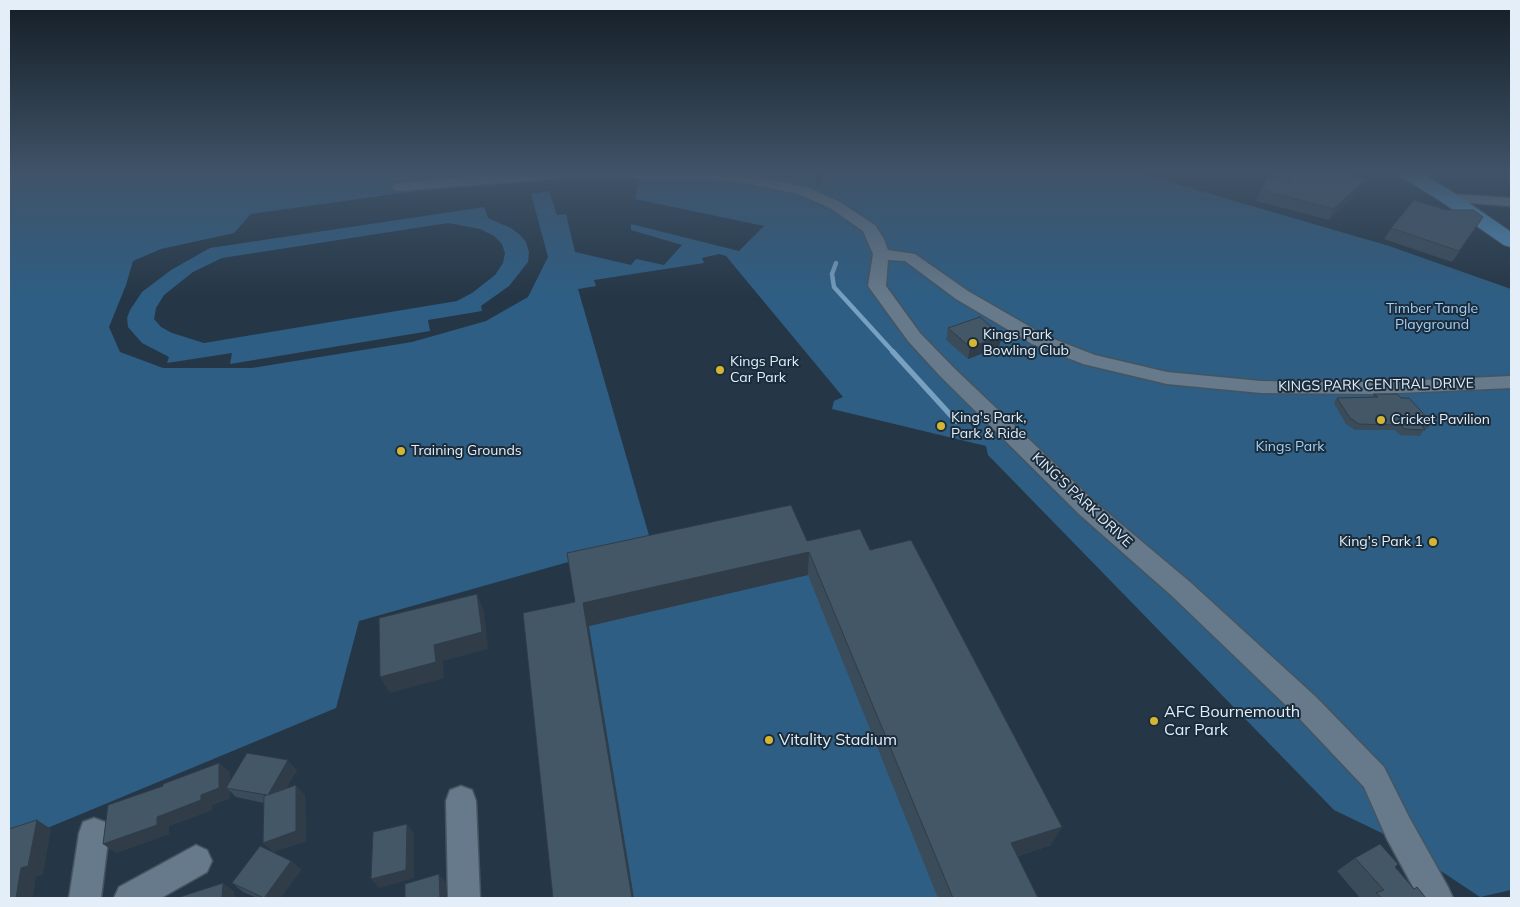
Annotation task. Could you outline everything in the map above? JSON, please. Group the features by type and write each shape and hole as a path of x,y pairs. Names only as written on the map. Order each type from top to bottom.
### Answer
{"main road":[{"path":"1472,214 1511,242"}],"street":[{"path":"849,214 869,228 876,239 881,254"},
{"name":"KINGS PARK CENTRAL DRIVE","path":"881,254 909,257 962,295 1039,340 1090,360 1167,378 1261,387 1319,388 1377,388 1511,382"},
{"name":"KING'S PARK DRIVE","path":"881,254 877,286 914,337 947,372 1088,509 1181,589 1306,706 1374,777 1398,828 1437,898"},
{"path":"462,801 464,898"},
{"path":"85,898 94,833"},
{"path":"130,898 196,861"}],"green space":[{"path":"9,214 251,214 234,233 161,249 133,261 126,285 109,327 120,352 163,368 252,368 412,342 486,321 528,297 548,257 536,214 566,214 575,252 631,265 636,259 664,265 682,245 631,230 631,224 739,251 764,226 708,214 1281,214 1389,246 1511,289 1511,890 1480,897 1390,837 1334,810 988,455 986,446 832,409 834,401 843,397 726,256 719,254 702,258 704,263 594,280 596,286 578,289 650,539 359,621 336,708 9,844"},
{"path":"435,214 487,214 488,218 511,228 520,235 526,242 529,252 528,262 509,286 481,306 482,311 428,320 430,331 230,364 232,353 167,363 169,357 142,343 128,327 127,318 130,310 142,292 171,270 210,248","holes":["448,223 480,229 494,236 502,244 505,253 503,263 495,275 472,293 457,301 204,343 172,333 161,327 154,319 156,308 164,295 193,272 222,258"]},
{"name":"Vitality Stadium","path":"790,528 1051,845 1001,861 1018,898 559,898 580,624"}],"building":[{"path":"1402,214 1479,214 1483,217 1459,251 1391,228"},
{"path":"980,317 1002,336 970,347 948,328"},
{"name":"Cricket Pavilion","path":"1374,394 1397,394 1401,398 1409,398 1432,423 1421,424 1425,430 1405,429 1400,425 1359,424 1350,418 1337,398 1378,397"},
{"path":"791,505 807,541 860,529 870,550 911,540 1062,827 1011,843 1038,898 953,898 809,552 583,603 632,898 553,898 523,613 575,602 567,553"},
{"path":"477,594 482,632 434,645 436,662 380,677 379,618"},
{"path":"247,753 288,760 268,795 296,785 296,831 263,843 264,796 267,795 226,788"},
{"path":"219,763 219,788 201,795 201,800 157,817 157,825 103,844 108,805 163,786 163,784"},
{"path":"37,820 28,866 21,868 16,898 9,898 9,829"},
{"path":"407,824 406,870 371,879 373,832"},
{"path":"1380,844 1398,864 1395,867 1414,889 1417,887 1426,898 1382,898 1376,893 1384,890 1355,858"},
{"path":"260,846 291,861 264,898 232,883"},
{"path":"439,874 440,898 405,898 405,884"},
{"path":"223,883 222,898 177,898"}],"waterway":[{"path":"836,263 832,274 834,287 895,354"},
{"path":"893,352 956,421"}],"place":[{"name":"Kings Park Bowling Club","path":"973,343"},
{"name":"Kings Park Car Park","path":"720,370"},
{"name":"Cricket Pavilion","path":"1381,420"},
{"name":"King's Park, Park & Ride","path":"941,426"},
{"name":"Training Grounds","path":"401,451"},
{"name":"King's Park 1","path":"1433,542"},
{"name":"AFC Bournemouth Car Park","path":"1154,721"},
{"name":"Vitality Stadium","path":"769,740"}],"park label":[{"name":"Timber Tangle Playground","path":"1432,318"},
{"name":"Kings Park","path":"1290,447"}]}
